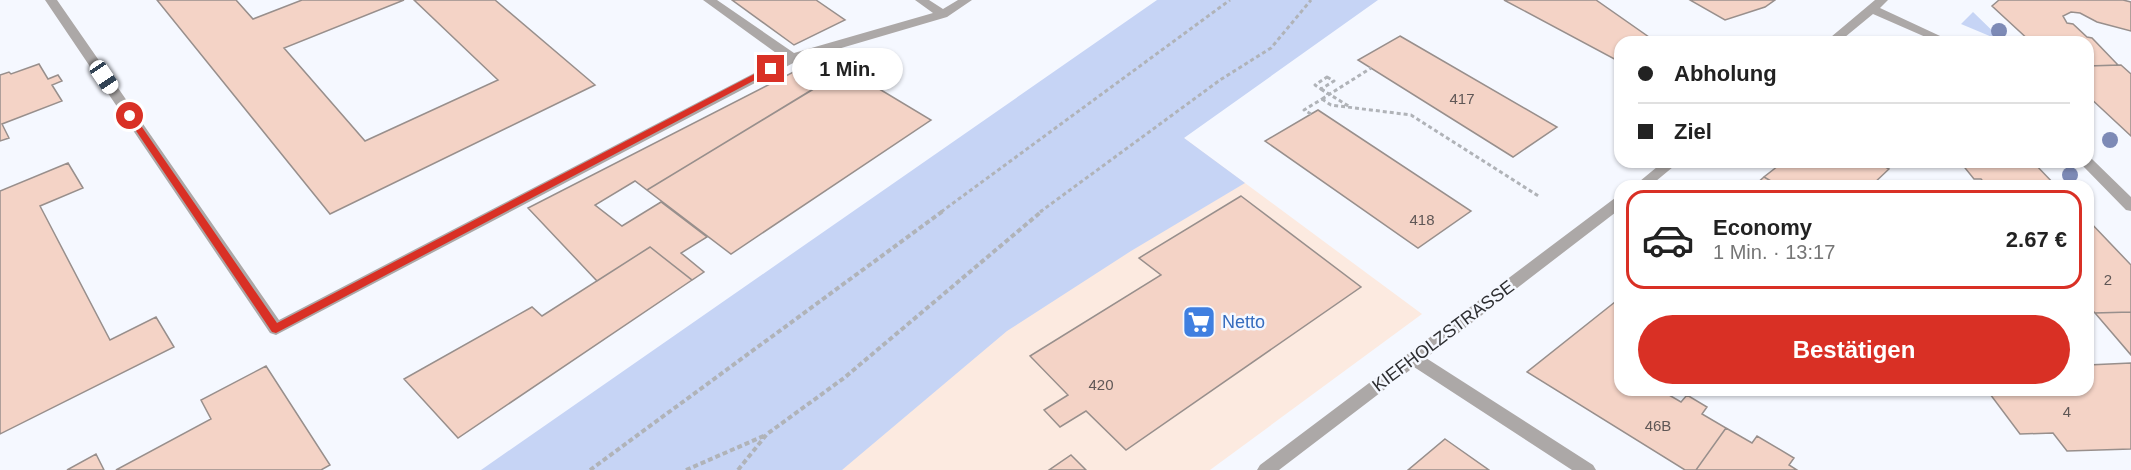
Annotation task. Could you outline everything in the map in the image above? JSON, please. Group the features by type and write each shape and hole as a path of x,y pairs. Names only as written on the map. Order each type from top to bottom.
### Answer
{"street":[{"path":"51,0 276,329 792,58 943,14 966,0"},
{"path":"709,0 792,58"},
{"path":"921,0 943,14"},
{"path":"1839,36 1878,5 1936,36"},
{"path":"1649,180 1664,168"},
{"path":"2093,168 2131,206"},
{"name":"KIEFHOLZSTRASSE","path":"1266,470 1614,207"},
{"path":"1413,358 1587,470"}],"path":[{"path":"590,470 1230,0"},
{"path":"686,470 767,434 844,378 1058,197 1220,80 1271,48 1311,0"},
{"path":"1311,114 1304,110 1371,68"},
{"path":"1315,85 1327,78 1334,81 1321,89"},
{"path":"1315,85 1329,94"},
{"path":"1315,85 1351,108"},
{"path":"1322,99 1331,105 1411,116 1540,197"},
{"path":"738,470 767,434"}],"shaded area":[{"path":"1157,0 1378,0 1184,138 1245,183 1131,251 1007,331 842,470 481,470"},
{"path":"1973,12 1998,36 1990,36 1961,24"},
{"path":"1184,138 1422,314 1210,470 781,470"}],"building":[{"path":"157,0 236,0 253,19 302,0 404,0 284,48 365,141 498,80 414,0 495,0 595,85 330,214"},
{"path":"732,0 816,0 845,20 794,45"},
{"path":"1504,0 1596,0 1647,36 1614,36 1614,59"},
{"path":"1690,0 1775,0 1765,7 1725,20"},
{"path":"1999,0 2123,0 2131,2 2131,31 2071,12 2063,16 2067,23 2073,24 2086,36 2024,36 1992,6"},
{"path":"1400,36 1557,127 1513,157 1358,60"},
{"path":"2094,40 2118,65 2094,66"},
{"path":"39,64 48,79 58,75 62,81 52,85 62,101 2,124 9,138 0,141 0,75 9,72 11,74"},
{"path":"809,64 832,78 647,190 635,181 595,205 622,226 661,202 707,237 681,253 704,272 692,280 650,247 597,281 528,208"},
{"path":"2121,65 2131,74 2131,136 2094,102 2094,66"},
{"path":"846,69 931,120 731,254 647,190"},
{"path":"1318,110 1471,211 1418,248 1265,141"},
{"path":"68,163 83,188 40,206 110,340 156,317 174,347 0,434 0,191"},
{"path":"1775,168 1889,169 1877,180 1769,180 1764,177"},
{"path":"1965,168 2039,168 2050,180 1982,180 1974,179"},
{"name":"Netto","path":"1241,196 1361,287 1126,450 1086,411 1060,427 1044,410 1068,395 1030,356 1161,275 1139,258"},
{"path":"2094,226 2131,265 2131,312 2095,313"},
{"path":"650,247 692,280 458,438 404,379 532,307 542,316"},
{"path":"1614,303 1614,396 1671,396 1681,402 1689,396 1707,407 1702,414 1726,428 1696,470 1685,470 1527,372"},
{"path":"2131,312 2131,355 2095,313"},
{"path":"2131,363 2131,449 2067,451 2053,433 2020,434 1992,396 2094,396 2094,365"},
{"path":"266,366 330,465 321,470 116,470 211,419 201,400"},
{"path":"1726,428 1752,443 1757,436 1794,458 1789,465 1797,470 1696,470"},
{"path":"1445,439 1489,470 1408,470"},
{"path":"96,454 104,470 67,470"},
{"path":"1071,455 1086,470 1049,470"}],"place":[{"name":"Netto","path":"1199,322"}],"route":[{"path":"130,116 276,329 771,69"}]}
